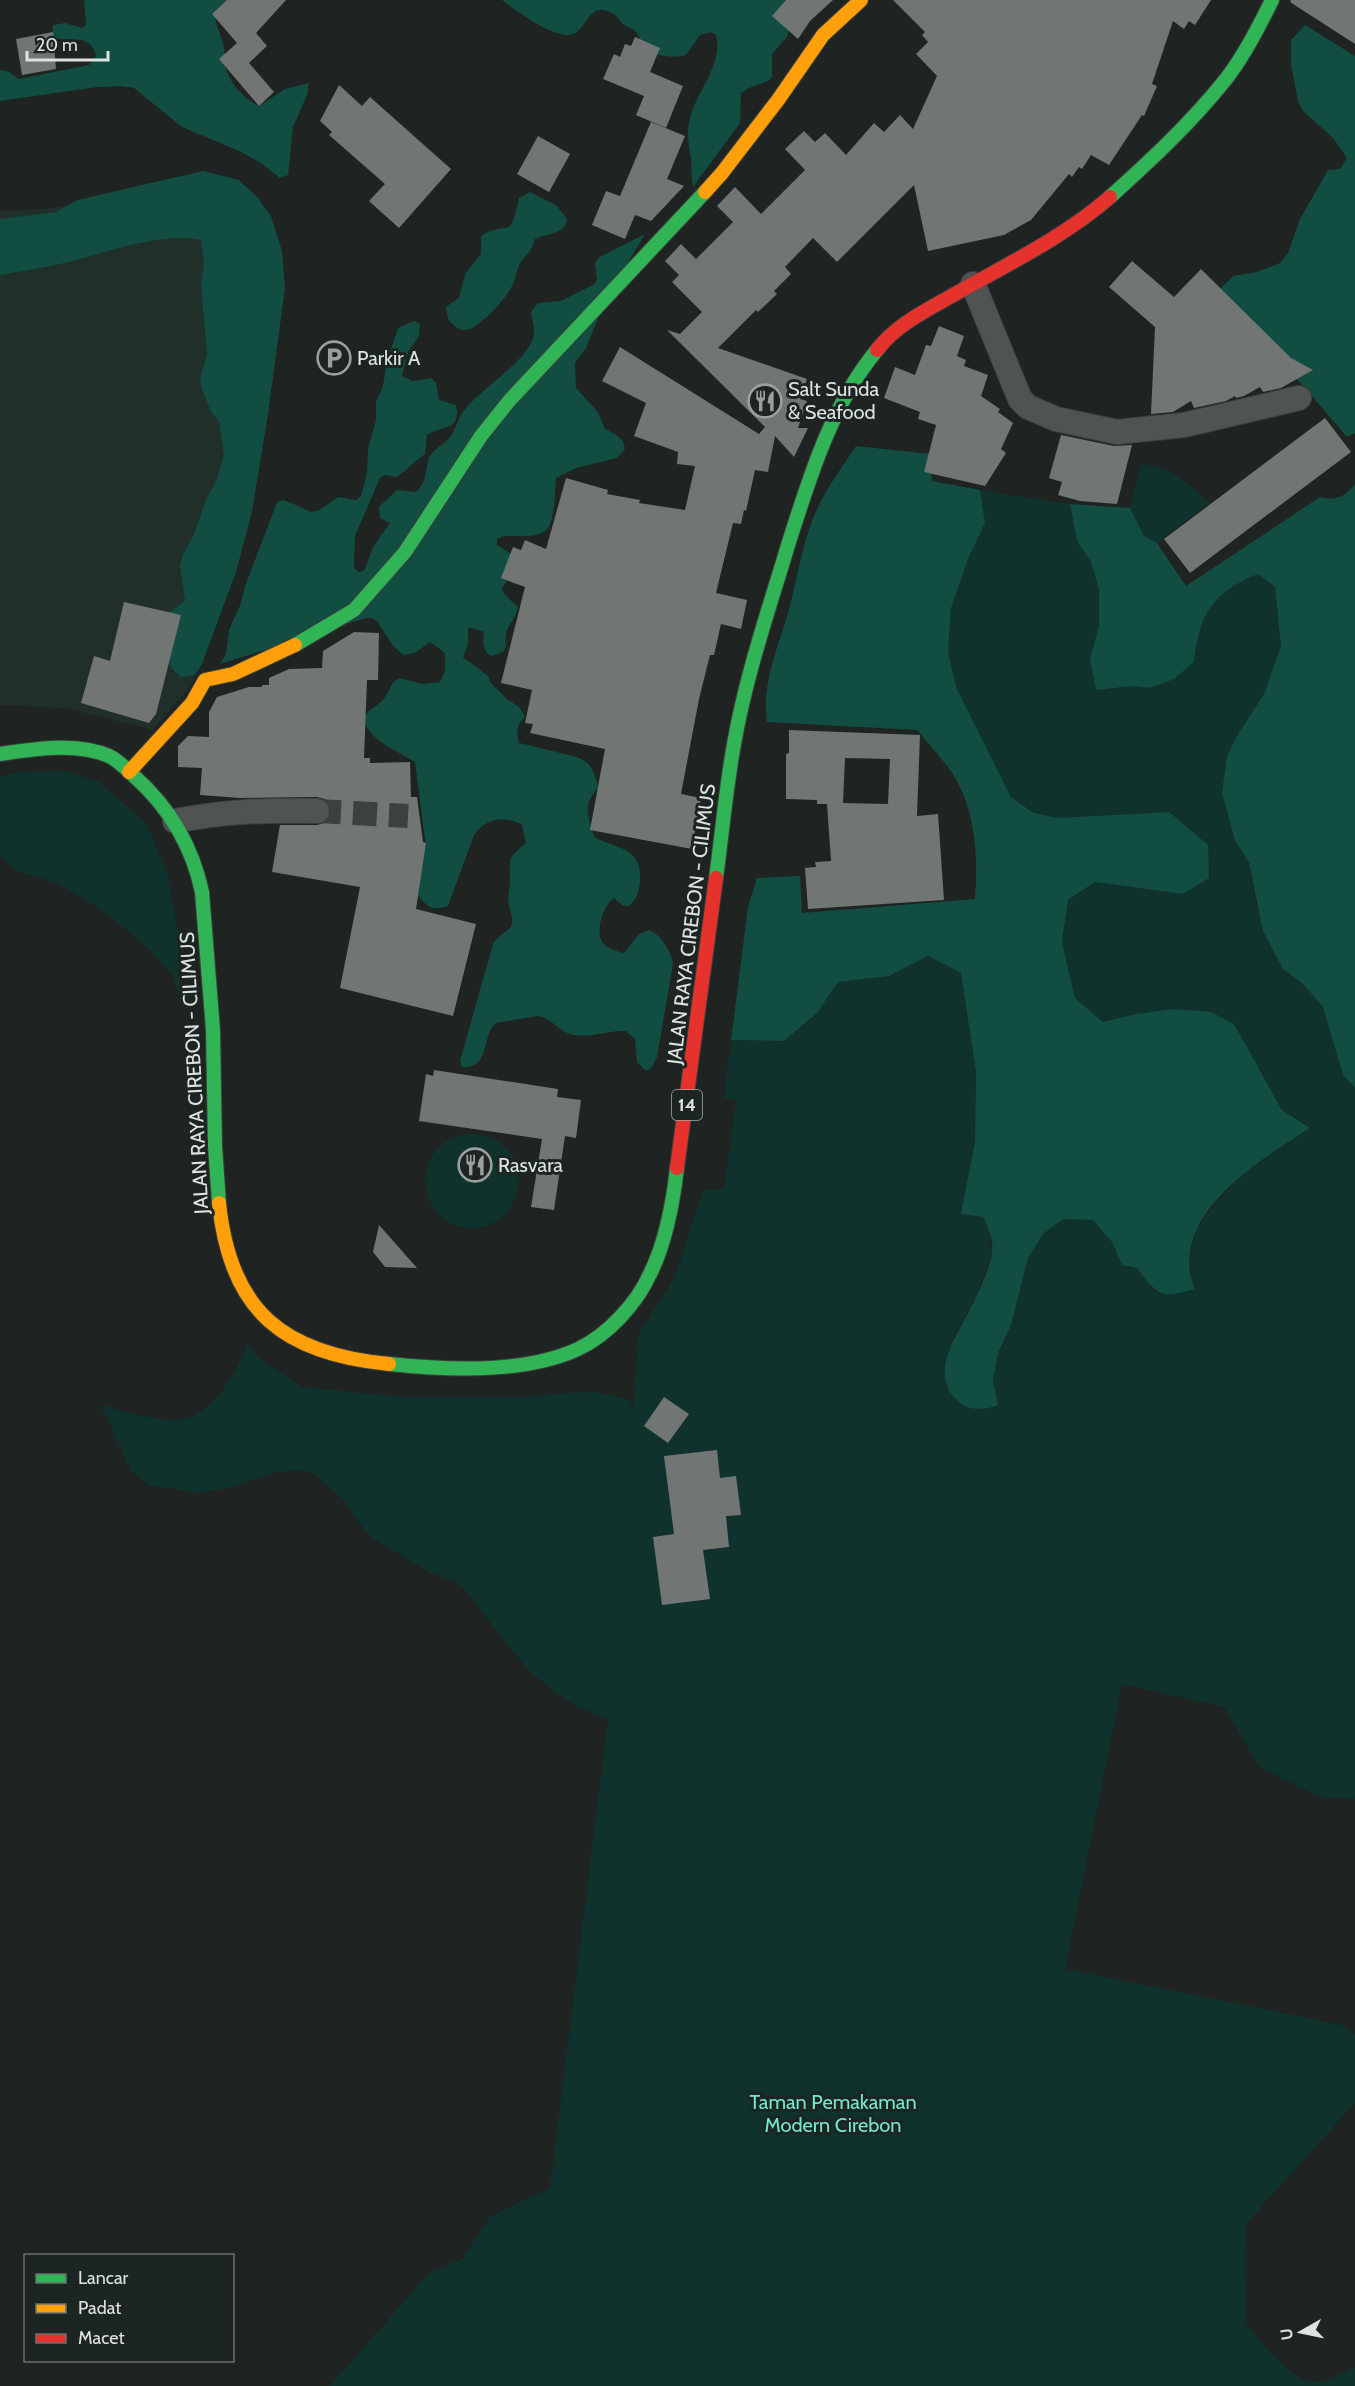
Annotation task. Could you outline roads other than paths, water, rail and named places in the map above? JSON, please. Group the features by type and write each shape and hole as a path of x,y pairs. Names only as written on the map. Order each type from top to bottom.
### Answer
{"main road":[{"path":"129,772 192,703 205,680 233,674 300,643 329,627 361,602 405,552 476,444 509,401 722,173 778,100 823,35 861,0"},
{"name":"JALAN RAYA CIREBON - CILIMUS","path":"0,754 51,749 87,752 110,757 152,791 175,821 196,864 202,892 214,1051 218,1199 233,1268 250,1301 266,1319 289,1338 316,1351 368,1363 491,1367 547,1360 581,1347 621,1314 634,1299 655,1265 674,1194 734,743 751,667 808,487 844,399 887,337 912,319 1066,231 1097,208 1167,146 1227,78 1272,0"}],"street":[{"path":"973,284 1020,399 1028,407 1056,419 1117,432 1151,430 1184,425 1299,398"},
{"path":"175,821 221,812 317,811"}],"tunnel":[{"path":"317,811 408,816"}],"place":[{"name":"Parkir A","path":"334,358"},
{"name":"Salt Sunda & Seafood","path":"765,401"},
{"name":"Rasvara","path":"475,1165"}],"park label":[{"name":"Taman Pemakaman Modern Cirebon","path":"833,2114"}]}
